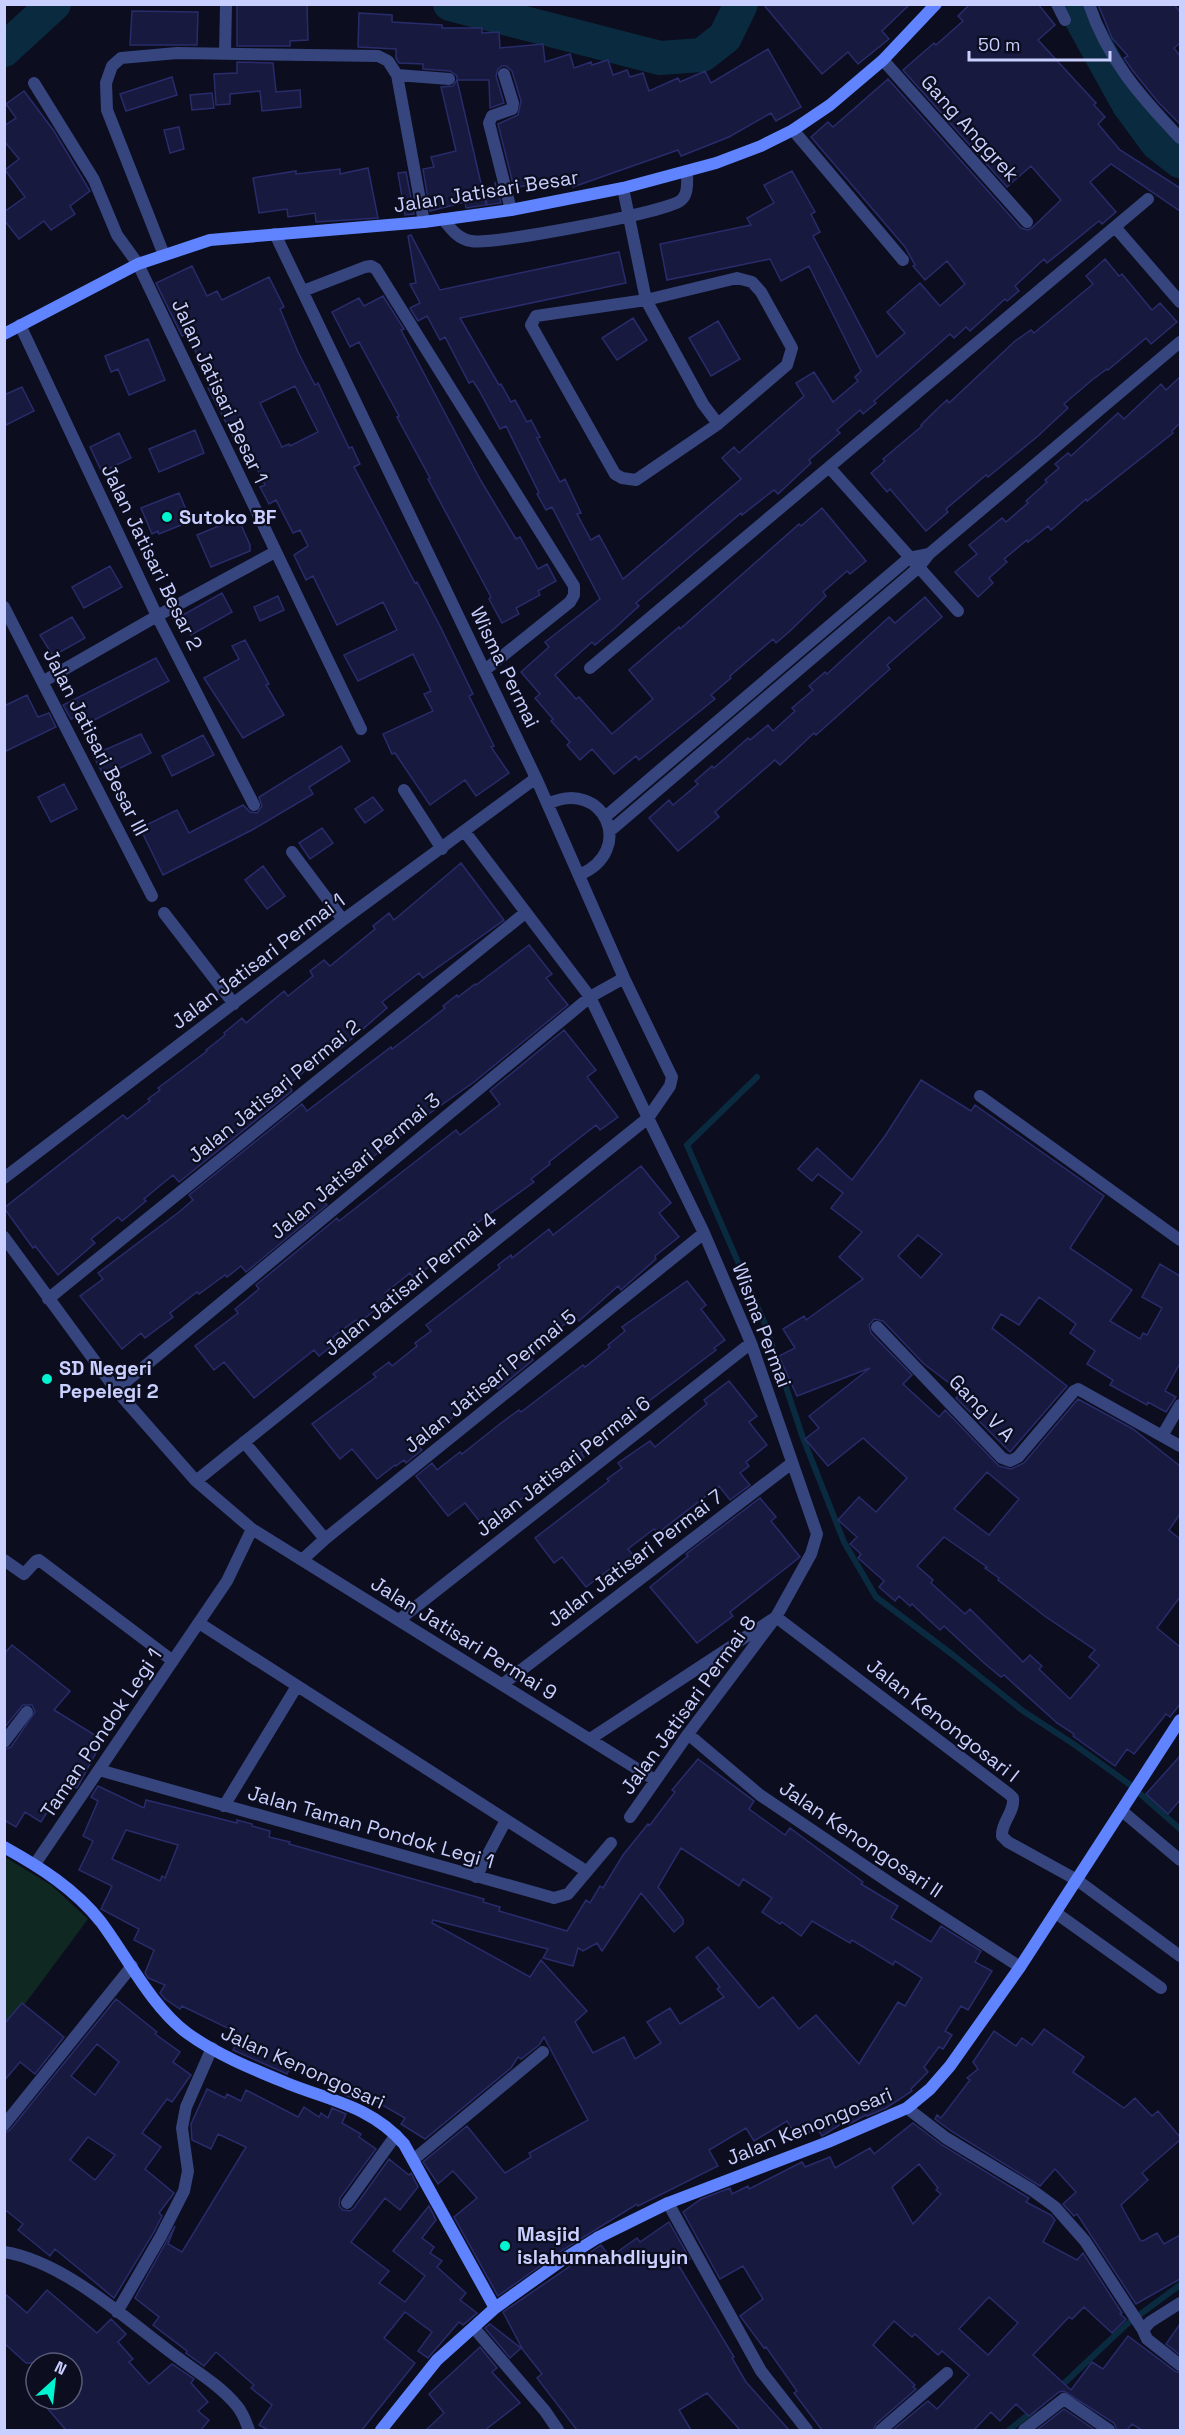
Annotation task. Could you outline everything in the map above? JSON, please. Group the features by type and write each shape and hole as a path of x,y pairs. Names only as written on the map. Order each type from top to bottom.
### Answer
{"street":[{"path":"225,54 226,4"},
{"name":"Jalan Jatisari Besar","path":"4,334 138,264 210,240 424,222 511,210 622,188 687,171 761,146 793,130 830,105 883,60 936,4"},
{"path":"1057,4 1065,20"},
{"path":"1089,4 1098,33 1126,76 1146,102 1180,138"},
{"path":"164,255 107,110 106,83 112,66 121,58 177,53 378,56 388,61 397,75 424,222"},
{"name":"Gang Anggrek","path":"883,60 1027,222"},
{"path":"504,74 512,109 509,112 492,116 489,123 511,210"},
{"path":"397,75 449,79"},
{"name":"Jalan Jatisari Besar 1","path":"34,83 94,180 117,235 138,264 361,729"},
{"path":"793,130 903,260"},
{"path":"443,219 455,235 474,242 629,217 665,208 681,200 687,192 687,171"},
{"path":"622,188 646,300 703,405 718,424"},
{"path":"590,668 1148,199"},
{"path":"1115,227 1180,302"},
{"name":"Wisma Permai","path":"275,234 536,778 624,978 672,1077 670,1086 648,1118"},
{"path":"303,291 365,267 376,269 573,586 574,595 570,602 485,670"},
{"path":"737,278 746,278 761,292 792,348 791,356 787,365 718,424 636,480 622,478 615,474 531,325 532,320 536,316 646,300 737,278"},
{"name":"Jalan Jatisari Besar 2","path":"20,325 157,616 254,805"},
{"path":"610,831 918,568 929,554 1180,342"},
{"path":"829,467 958,611"},
{"path":"44,681 275,552"},
{"path":"605,817 909,558 929,554"},
{"name":"Jalan Jatisari Besar III","path":"4,607 44,681 152,896"},
{"path":"768,679 776,689"},
{"name":"Jalan Jatisari Permai 1","path":"4,1178 343,920 536,778"},
{"path":"404,790 442,849"},
{"path":"548,804 567,797 586,800 597,807 605,817 610,831 609,845 603,859 593,869 579,874"},
{"name":"Wisma Permai","path":"465,832 590,997 704,1233 751,1343 816,1526 816,1543 811,1554"},
{"path":"292,852 343,920"},
{"path":"164,913 234,1004"},
{"name":"Jalan Jatisari Permai 2","path":"48,1299 525,913"},
{"name":"Jalan Jatisari Permai 3","path":"116,1390 590,997 624,978"},
{"path":"980,1096 1180,1240"},
{"name":"Jalan Jatisari Permai 4","path":"196,1481 648,1118"},
{"name":"Jalan Jatisari Permai 5","path":"302,1560 704,1233"},
{"name":"Jalan Jatisari Permai 9","path":"4,1238 116,1390 196,1481 252,1529 655,1780"},
{"name":"Gang V A","path":"877,1327 1002,1458 1010,1461 1018,1458 1078,1389 1180,1446"},
{"name":"Jalan Jatisari Permai 6","path":"399,1620 751,1343"},
{"path":"1161,1436 1180,1405"},
{"path":"244,1442 325,1539"},
{"name":"Jalan Jatisari Permai 7","path":"503,1684 792,1463"},
{"name":"Taman Pondok Legi 1","path":"35,1864 227,1581 252,1529"},
{"name":"Jalan Jatisari Permai 8","path":"630,1817 688,1734 776,1617 811,1554"},
{"path":"4,1560 24,1574 39,1560 173,1661"},
{"name":"Jalan Jatisari Permai 8","path":"590,1738 776,1617"},
{"name":"Jalan Kenongosari I","path":"776,1617 1009,1794 1014,1802 1003,1825 1002,1836 1008,1842 1077,1880"},
{"path":"199,1623 586,1871"},
{"path":"224,1806 297,1686"},
{"path":"4,1742 27,1712"},
{"name":"Jalan Kenongosari","path":"381,2430 437,2360 495,2308 597,2238 668,2203 828,2142 907,2108 930,2089 942,2077 1020,1967 1180,1722"},
{"name":"Jalan Kenongosari II","path":"688,1734 760,1795 1020,1967"},
{"name":"Jalan Taman Pondok Legi 1","path":"99,1770 554,1898 568,1894 611,1843"},
{"path":"1124,1809 1180,1860"},
{"path":"476,1877 506,1820"},
{"name":"Jalan Kenongosari","path":"4,1847 35,1864 81,1900 100,1921 168,2016 187,2033 212,2049 288,2084 363,2110 396,2135 413,2160 495,2308"},
{"path":"1077,1880 1180,1956"},
{"path":"1056,1912 1161,1988"},
{"path":"4,2125 132,1966"},
{"path":"117,2312 184,2191 188,2171 182,2128 186,2107 212,2049"},
{"path":"413,2160 543,2052"},
{"path":"907,2108 961,2148 1032,2190 1055,2207 1085,2241 1143,2335 1180,2365"},
{"path":"347,2203 396,2135"},
{"path":"668,2203 761,2371 807,2430"},
{"path":"4,2252 34,2259 50,2267 117,2312 223,2391 243,2414 249,2430"},
{"path":"1140,2327 1180,2302"},
{"path":"474,2328 545,2411 558,2430"},
{"path":"881,2430 947,2373"},
{"path":"1024,2430 1064,2399 1109,2430"}],"green space":[{"path":"5,1857 51,1885 88,1919 5,2031"}],"building":[{"path":"237,4 307,4 308,40 290,41 290,46 237,46"},
{"path":"763,4 910,4 882,31 889,39 858,64 848,52 822,74"},
{"path":"970,4 1038,4 1055,25 1038,40 1096,103 1094,105 1105,117 1098,124 1120,150 1180,188 1180,211 1111,164 1090,182 1116,212 1102,224 1099,221 1047,263 1044,259 1015,286 1019,291 1007,301 1005,299 970,331 966,327 954,338 950,334 874,401 876,403 863,414 860,410 837,430 840,433 809,460 811,463 778,494 774,490 742,515 741,513 636,603 639,606 615,628 595,645 592,642 555,675 576,699 579,697 612,734 653,699 629,670 679,627 680,629 799,524 801,526 822,508 866,561 850,574 847,571 823,592 826,596 790,631 776,643 773,639 711,695 715,699 639,760 636,756 614,774 592,749 580,760 567,745 570,742 535,698 540,694 521,672 549,647 545,642 600,599 552,507 546,510 537,494 539,493 506,426 500,429 473,381 469,383 445,337 440,340 427,316 418,321 410,308 420,303 410,284 416,283 408,236 411,235 440,290 619,252 626,283 460,318 499,385 501,384 511,402 515,400 527,422 531,420 540,437 537,438 560,482 565,479 581,513 577,514 591,540 599,535 623,579 741,479 722,458 734,447 739,453 804,396 796,383 814,372 833,402 858,381 855,377 861,371 809,266 781,281 770,259 667,280 660,244 751,225 747,218 774,203 764,185 792,171 815,212 811,214 820,232 813,236 877,357 905,333 887,312 920,283 940,306 965,284 947,261 925,280 913,266 915,265 905,247 811,137 828,122 833,127 888,79 1021,228 1028,230 1032,228 1061,200 1031,166 1007,187 903,70 963,21 958,16"},
{"path":"1098,4 1174,4 1180,12 1180,43 1174,48 1180,56 1180,124 1158,102 1124,58 1128,56 1112,38"},
{"path":"132,11 198,12 197,45 130,45"},
{"path":"359,13 392,15 392,22 442,25 442,28 482,28 482,33 499,32 500,48 543,44 545,62 570,54 574,68 591,62 592,65 608,60 613,75 627,70 630,77 643,73 649,91 678,78 680,82 705,71 711,83 768,49 801,107 776,121 771,113 729,137 681,156 678,150 573,187 570,176 514,188 498,124 518,115 521,101 512,71 506,66 498,69 496,76 504,103 490,108 489,80 457,80 457,76 450,71 423,69 423,64 399,63 396,58 396,49 358,47"},
{"path":"237,62 273,63 276,92 300,90 301,107 262,111 260,91 230,94 230,104 216,105 214,74 237,73"},
{"path":"172,77 177,95 126,111 120,94"},
{"path":"457,80 486,205 466,208 465,202 430,211 423,169 434,167 431,157 456,151 441,87 453,86"},
{"path":"24,91 54,131 90,191 70,206 75,214 51,230 44,221 19,239 4,220 4,212 25,197 5,170 19,159 4,141 4,126 16,118 6,104"},
{"path":"212,93 214,108 192,110 190,95"},
{"path":"179,127 184,149 170,153 164,130"},
{"path":"368,168 378,218 316,222 315,213 288,217 287,209 259,213 253,178 296,171 296,174 340,169 340,174"},
{"path":"406,172 414,214 405,215 398,173"},
{"path":"495,182 501,203 487,205 485,194 496,192"},
{"path":"1105,259 1119,276 1122,274 1152,310 1160,303 1177,322 1151,344 1146,338 1108,370 1092,380 1064,404 1068,408 1038,436 988,477 986,475 946,509 948,512 926,531 890,489 887,492 871,473 947,400 949,403 1015,341 1031,330 1034,333 1093,284 1086,276"},
{"path":"192,266 207,296 217,291 222,300 269,277 284,307 280,309 298,352 315,385 318,383 349,448 352,447 360,464 354,467 440,626 473,694 469,696 494,746 491,747 509,773 476,796 465,780 430,805 395,753 392,754 383,734 433,711 424,694 431,691 413,654 358,681 344,655 397,630 383,602 337,625 313,576 306,580 294,555 308,546 300,530 293,533 276,500 269,504 260,487 265,485 241,436 235,440 208,388 210,387 198,362 200,361 187,334 182,336 156,283","holes":["295,386 318,432 290,446 289,444 282,447 260,403"]},
{"path":"383,296 404,329 401,330 481,481 516,539 520,537 538,569 547,564 556,581 538,591 540,595 516,608 519,614 502,623 489,599 491,597 397,417 399,416 359,342 350,347 332,312 359,298 364,306"},
{"path":"633,318 647,340 617,360 602,338"},
{"path":"718,321 740,359 711,376 689,338"},
{"path":"148,339 165,380 129,395 118,369 111,372 105,356"},
{"path":"1180,377 1180,423 1172,431 1173,433 1087,501 1086,499 1051,530 1048,526 1004,559 1007,562 989,578 993,583 978,597 955,572 977,554 969,545 1002,518 1006,522 1028,503 1026,501 1059,468 1055,464 1068,453 1071,456 1118,413 1124,419 1161,384 1166,390"},
{"path":"22,387 34,411 4,426 4,395"},
{"path":"195,430 204,453 159,472 149,449"},
{"path":"119,433 131,458 102,472 90,447"},
{"name":"Sutoko BF","path":"179,493 191,521 159,534 158,531 152,534 141,508"},
{"path":"238,518 250,545 250,551 211,567 197,535"},
{"path":"110,566 122,587 84,608 72,587"},
{"path":"222,593 232,612 191,635 181,616"},
{"path":"278,596 284,610 260,621 254,607"},
{"path":"925,597 942,617 887,665 890,669 816,735 814,733 780,765 775,760 715,812 719,817 678,851 649,818 669,800 673,805 698,784 695,781 712,766 714,768 748,738 750,740 768,725 773,731 795,711 792,708 813,690 809,686 825,672 827,674 889,617 895,623"},
{"path":"72,617 85,638 53,656 40,635"},
{"path":"245,640 269,684 266,685 284,715 243,738 204,678 239,659 232,646"},
{"path":"156,658 169,681 81,727 76,717 71,719 63,705"},
{"path":"27,695 38,717 49,713 56,727 4,752 4,706"},
{"path":"141,734 151,753 104,776 93,755"},
{"path":"203,735 214,755 172,776 162,756"},
{"path":"341,746 350,761 309,787 313,794 252,830 163,875 140,828 177,810 189,833 243,805 250,812 257,813 262,806 259,797"},
{"path":"64,784 77,809 51,822 38,797"},
{"path":"373,797 383,810 365,823 355,809"},
{"path":"322,828 333,843 310,859 299,843"},
{"path":"461,863 504,920 423,978 419,973 382,1002 387,1008 340,1049 338,1047 320,1062 318,1060 289,1084 292,1091 179,1182 173,1175 122,1221 118,1217 91,1239 95,1243 58,1275 35,1246 33,1248 4,1208 123,1115 127,1119 150,1101 148,1099 160,1090 158,1088 207,1051 242,1018 246,1023 284,991 288,996 313,976 310,971 324,960 330,966 375,929 373,926 389,913 394,920"},
{"path":"263,866 285,896 267,909 245,880"},
{"path":"529,945 552,974 546,978 568,1005 474,1082 369,1160 367,1158 335,1184 320,1197 327,1205 246,1272 241,1266 199,1294 197,1292 170,1313 173,1317 145,1338 141,1333 122,1349 80,1296 103,1279 98,1273 179,1212 193,1200 189,1195 302,1104 307,1111 391,1047 392,1049 408,1037 445,1008 443,1006 457,995 458,997 476,985"},
{"path":"564,1030 596,1070 587,1077 618,1117 600,1130 596,1125 549,1162 550,1164 531,1179 534,1182 477,1223 451,1250 414,1278 410,1273 385,1293 392,1301 377,1313 375,1310 359,1323 356,1320 333,1337 337,1342 319,1356 314,1350 254,1398 224,1362 214,1370 195,1346 238,1313 235,1309 259,1289 256,1285 337,1218 339,1221 456,1130 460,1135 500,1104 490,1091"},
{"path":"921,1080 971,1111 975,1105 1104,1196 1070,1248 1132,1290 1110,1321 1140,1339 1143,1333 1147,1335 1162,1308 1142,1297 1160,1264 1180,1276 1180,1363 1165,1391 1176,1397 1166,1412 1148,1402 1147,1405 1110,1385 1113,1380 1087,1364 1095,1351 1070,1333 1076,1324 1039,1297 1019,1325 1001,1314 992,1328 1067,1386 1010,1452 956,1398 961,1392 924,1364 883,1321 874,1319 869,1325 871,1333 912,1375 903,1384 939,1417 945,1410 999,1466 1011,1469 1024,1463 1078,1399 1133,1429 1180,1466 1180,1514 1169,1530 1180,1539 1180,1597 1157,1628 1180,1647 1180,1704 1170,1717 1166,1714 1134,1754 1127,1749 1115,1766 1057,1723 1004,1675 1001,1677 984,1663 944,1626 940,1630 912,1604 910,1606 899,1596 895,1601 879,1587 884,1581 858,1558 861,1554 850,1544 857,1537 838,1520 859,1497 876,1512 907,1478 863,1438 828,1466 805,1439 819,1428 809,1416 870,1368 797,1396 779,1356 795,1348 783,1329 804,1316 806,1320 863,1279 839,1257 862,1232 831,1208 843,1193 818,1174 812,1181 798,1169 817,1148 852,1180 885,1136","holes":["918,1235 942,1254 921,1278 898,1256","987,1472 1019,1499 989,1535 954,1509","944,1537 987,1567 985,1568 999,1578 998,1580 1046,1617 1095,1650 1089,1657 1099,1665 1070,1699 1039,1669 1042,1666 1030,1655 1023,1662 970,1609 965,1614 931,1583 933,1580 917,1566"]},
{"path":"641,1166 671,1203 659,1213 679,1237 655,1256 656,1259 621,1290 618,1286 579,1321 575,1316 552,1334 555,1337 531,1357 533,1360 498,1389 495,1386 452,1418 418,1446 422,1450 406,1463 404,1460 377,1479 352,1449 340,1459 312,1424 376,1377 373,1374 389,1362 392,1366 417,1346 415,1343 431,1331 426,1325 500,1268 498,1265 511,1255 512,1258 549,1229 553,1235"},
{"path":"687,1281 706,1305 701,1309 725,1340 714,1348 716,1350 581,1453 584,1457 553,1484 549,1478 484,1527 465,1503 448,1516 416,1476 432,1463 437,1470 460,1452 462,1454 519,1410 521,1412 583,1365 585,1367 610,1347 608,1345 625,1331 622,1327"},
{"path":"729,1381 757,1416 749,1422 767,1445 746,1462 749,1466 740,1473 750,1485 730,1500 719,1486 658,1533 654,1529 628,1549 634,1556 617,1568 615,1565 586,1587 562,1557 554,1563 535,1538 609,1481 607,1479 622,1468 618,1463 650,1441 655,1447 707,1404 704,1400"},
{"path":"760,1498 776,1517 771,1521 800,1557 730,1612 733,1616 697,1643 650,1587 688,1556 686,1554"},
{"path":"12,1645 70,1691 54,1710 103,1740 77,1788 66,1782 41,1822 25,1812 16,1827 4,1820 4,1750 11,1747 35,1712 32,1705 23,1705 4,1728 4,1654"},
{"path":"1180,1756 1180,1800 1168,1814 1146,1794"},
{"path":"698,1759 754,1801 749,1809 785,1835 790,1828 863,1882 861,1884 898,1906 891,1918 931,1942 941,1926 981,1951 975,1962 992,1971 968,2010 961,2006 945,2031 952,2035 943,2049 939,2047 924,2067 928,2072 911,2089 912,2091 886,2108 849,2124 846,2121 822,2136 817,2128 798,2139 787,2121 754,2141 746,2128 709,2150 718,2166 638,2206 637,2204 561,2251 498,2296 454,2217 477,2198 453,2171 438,2184 423,2162 467,2126 505,2173 531,2157 529,2153 588,2120 544,2037 539,2045 521,2059 518,2057 511,2068 425,2139 401,2124 405,2118 358,2091 354,2099 340,2093 343,2088 293,2062 287,2074 233,2050 240,2034 182,2006 180,2009 165,1999 160,1993 165,1985 148,1978 145,1973 154,1950 134,1940 139,1929 101,1909 112,1886 79,1870 93,1841 83,1836 98,1801 91,1797 98,1786 144,1808 146,1800 237,1823 237,1820 252,1824 252,1826 270,1831 269,1837 290,1842 289,1844 484,1899 483,1902 500,1907 499,1911 567,1931 586,1900 590,1903 600,1886 603,1888 623,1855 675,1792 672,1790","holes":["126,1830 178,1845 165,1878 162,1876 160,1881 112,1859","681,1848 739,1886 743,1879 772,1898 762,1912 780,1924 782,1922 801,1936 812,1921 850,1943 852,1940 893,1965 895,1961 922,1978 905,2006 898,2002 859,2064 816,2015 799,2029 773,1997 759,2008 708,1947 696,1957 720,1987 717,1989 724,1997 680,2024 670,2008 647,2022 661,2043 635,2059 624,2037 593,2053 575,2022 587,2011 541,1960 530,1977 432,1923 433,1920 548,1949 543,1958 573,1966 578,1948 583,1951 597,1943 602,1951 641,1893 674,1932 683,1924 683,1919 658,1887"]},
{"path":"116,1999 157,2032 155,2034 180,2052 173,2062 191,2075 172,2102 167,2099 142,2133 161,2147 145,2169 174,2193 159,2213 162,2216 154,2232 114,2298 55,2249 50,2256 18,2230 23,2224 4,2209 4,2133 10,2130","holes":["97,2044 119,2062 95,2095 71,2076","88,2137 115,2155 95,2180 70,2160"]},
{"path":"22,2003 64,2037 35,2074 20,2062 4,2081 4,2024"},
{"path":"1044,2029 1084,2057 1073,2072 1124,2108 1135,2098 1152,2116 1158,2111 1180,2137 1180,2140 1142,2173 1148,2180 1121,2205 1140,2240 1143,2241 1157,2233 1164,2244 1180,2235 1180,2279 1136,2304 1077,2214 1074,2216 1063,2204 1076,2192 1055,2169 1040,2186 935,2119 937,2115 941,2118 970,2080 967,2078 978,2069 973,2062 994,2031 1016,2046 1022,2038 1032,2045"},
{"path":"207,2089 225,2098 227,2094 241,2101 246,2090 298,2117 304,2107 319,2117 321,2113 328,2118 332,2108 346,2114 342,2123 361,2134 359,2137 376,2149 340,2198 339,2206 343,2210 350,2211 354,2208 389,2159 409,2175 411,2173 418,2187 400,2210 385,2198 351,2242 389,2271 379,2283 405,2302 425,2276 393,2251 429,2206 436,2220 422,2238 434,2247 430,2253 442,2261 437,2267 466,2293 460,2300 477,2313 463,2325 459,2322 428,2358 418,2351 432,2332 405,2312 384,2338 415,2363 362,2430 268,2430 259,2425 272,2405 251,2388 254,2385 216,2352 204,2366 186,2353 187,2351 153,2325 159,2317 135,2298 175,2226 168,2244 182,2252 246,2147 218,2134 211,2149 192,2140 191,2124"},
{"path":"913,2123 942,2145 1029,2198 1026,2202 1051,2215 1055,2220 1043,2242 1077,2260 1083,2253 1122,2313 1120,2314 1126,2319 1112,2333 1084,2307 1072,2319 1069,2317 1033,2355 1071,2390 1092,2362 1103,2369 1128,2336 1180,2373 1180,2430 1142,2430 1132,2424 1127,2430 1117,2430 1114,2423 1064,2391 1059,2392 1029,2416 1016,2404 1000,2421 991,2412 974,2430 893,2430 928,2401 937,2409 969,2375 942,2351 938,2355 915,2334 912,2337 894,2321 873,2345 915,2385 913,2387 916,2389 876,2424 873,2430 822,2430 794,2393 797,2391 766,2347 764,2348 740,2316 763,2299 743,2266 720,2279 683,2212 701,2199 730,2188 732,2194 748,2186 749,2189 802,2162 805,2167 830,2157 835,2168 870,2148 874,2154","holes":["919,2164 941,2194 913,2224 892,2187","989,2297 1018,2323 988,2355 959,2329"]},
{"path":"669,2222 690,2259 679,2266 734,2357 732,2358 746,2382 789,2430 740,2430 707,2393 679,2410 691,2430 577,2430 537,2378 542,2374 523,2350 503,2312 601,2245 610,2257 637,2238 640,2242"},
{"path":"47,2290 97,2333 111,2319 126,2334 118,2342 133,2359 129,2362 149,2384 172,2364 194,2379 191,2383 208,2402 198,2411 209,2420 201,2430 66,2430 50,2411 84,2411 84,2351 24,2351 24,2361 4,2343 4,2293 27,2313"},
{"path":"490,2324 521,2348 510,2358 485,2328"},
{"path":"1180,2324 1180,2355 1166,2344"},
{"path":"480,2347 497,2368 492,2372 520,2403 485,2430 426,2430 444,2413 429,2394"},
{"path":"1064,2409 1095,2430 1037,2430"}],"waterway":[{"path":"4,50 54,4"},
{"path":"450,4 660,58 702,55 725,37 741,4"},
{"path":"1073,4 1129,105 1157,143 1180,161"},
{"path":"757,1077 687,1145 765,1324 803,1438 844,1542 876,1597 1023,1711 1129,1784 1180,1829"},
{"path":"1058,2389 1127,2324 1180,2285"},
{"path":"1009,2430 1034,2410"}],"place":[{"name":"Sutoko BF","path":"167,517"},
{"name":"SD Negeri Pepelegi 2","path":"47,1379"},
{"name":"Masjid islahunnahdliyyin","path":"505,2246"}]}
